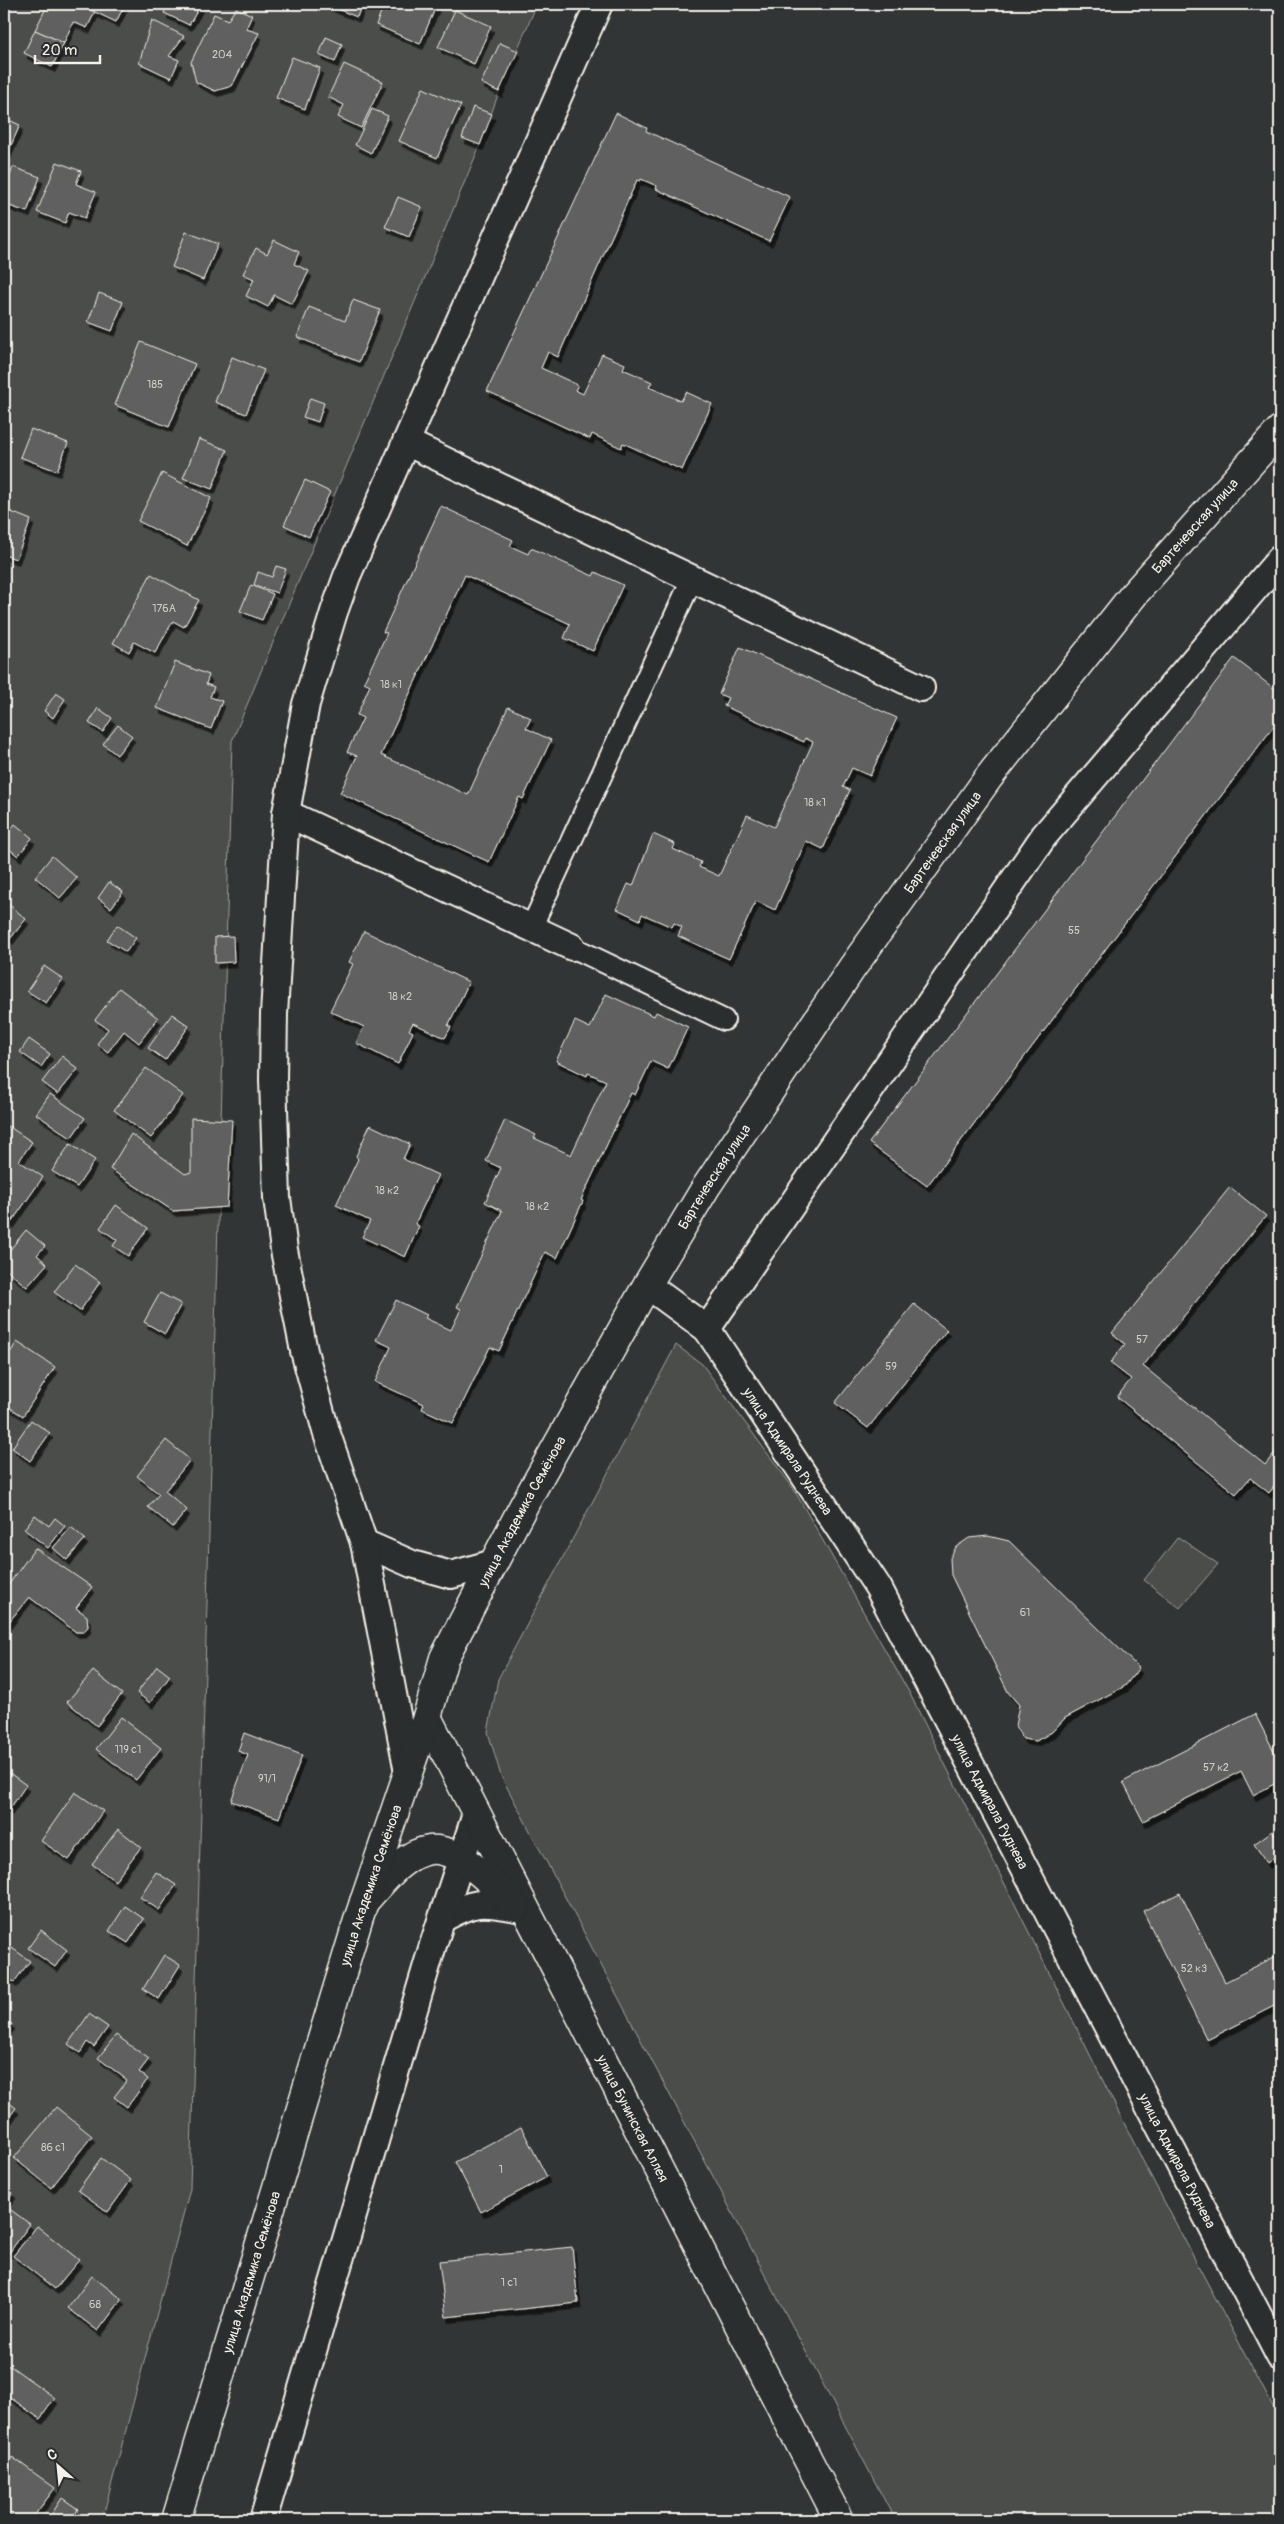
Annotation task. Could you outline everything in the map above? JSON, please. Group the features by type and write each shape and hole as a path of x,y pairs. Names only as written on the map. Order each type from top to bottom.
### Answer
{"main road":[{"name":"Бартеневская улица","path":"648,1285 706,1188 852,968 989,776 1135,593 1280,430"},
{"name":"улица Академика Семёнова","path":"176,2520 364,1902 427,1717 444,1658 525,1503 648,1285"},
{"name":"улица Бунинская Аллея","path":"427,1717 524,1914 839,2520"},
{"path":"364,1902 395,1869 412,1857 430,1850 451,1854 461,1860 485,1877 524,1914"}],"street":[{"path":"408,1772 364,1543 326,1431 304,1351 284,1250 277,1198 273,1079 274,1014 286,813 306,704 334,612 406,442 599,4"},
{"path":"406,442 921,688"},
{"path":"707,1329 1044,836 1280,560"},
{"path":"531,928 692,579"},
{"path":"286,813 724,1020"},
{"name":"улица Адмирала Руднева","path":"648,1285 707,1329 878,1587 1280,2357"},
{"path":"364,1543 412,1564 451,1575 494,1563"},
{"path":"263,2520 442,1919 476,1814"},
{"path":"442,1919 465,1907 486,1902 524,1914"}],"shaded area":[{"path":"4,4 537,4 232,741 190,2189 102,2520 4,2520"},
{"path":"676,1345 702,1364 793,1488 909,1692 1146,2167 1280,2420 1280,2520 895,2520 501,1776 488,1732 498,1679"},
{"path":"1178,1537 1218,1564 1180,1608 1144,1580"}],"building":[{"path":"48,4 78,4 95,12 87,28 73,22 64,43 35,30"},
{"path":"78,4 125,4 116,22"},
{"path":"168,4 201,4 189,25 164,13"},
{"path":"325,4 362,4 357,17"},
{"path":"384,4 437,4 420,44 376,25"},
{"path":"236,8 252,15 246,29 259,33 232,86 215,91 196,82 191,62 214,14 228,20"},
{"path":"455,10 491,26 474,64 438,47"},
{"path":"152,20 184,36 169,56 179,60 171,78 139,63"},
{"path":"35,30 64,43 52,67 24,53"},
{"path":"326,37 342,44 335,62 319,55"},
{"path":"500,43 518,51 499,92 481,83"},
{"path":"292,57 320,68 305,109 276,98"},
{"path":"344,64 383,82 361,128 338,117 344,105 328,97"},
{"path":"423,88 461,105 437,158 399,141"},
{"path":"473,107 492,114 480,145 462,138"},
{"path":"372,109 388,116 371,153 355,145"},
{"path":"616,113 647,128 646,131 790,197 769,241 656,189 657,186 641,179 640,181 637,180 558,357 548,352 541,368 578,385 575,390 583,394 602,354 625,364 623,369 652,382 649,387 681,401 686,392 712,404 682,470 623,443 621,448 592,434 590,439 487,391"},
{"path":"4,118 20,125 4,161"},
{"path":"57,162 81,171 76,184 96,192 85,218 69,212 65,223 37,212"},
{"path":"13,167 40,177 27,212 4,204 4,193"},
{"path":"398,197 422,207 409,237 385,227"},
{"path":"186,232 218,244 203,280 172,267"},
{"path":"274,240 299,252 294,264 309,271 292,304 274,295 268,307 246,296 254,279 243,274 256,248 267,254"},
{"path":"99,293 123,302 112,331 88,322"},
{"path":"353,300 380,310 359,362 297,337 309,307 345,321"},
{"path":"141,342 195,364 169,427 115,405"},
{"path":"232,357 264,370 246,414 215,402"},
{"path":"310,398 324,403 318,422 303,417"},
{"path":"31,429 68,443 57,471 20,457"},
{"path":"199,439 227,450 212,489 183,478"},
{"path":"162,473 211,498 187,546 138,521"},
{"path":"305,480 330,492 309,537 284,525"},
{"path":"441,506 513,540 510,546 528,554 531,548 593,576 595,572 623,585 593,651 564,638 570,624 465,575 381,755 468,795 508,707 531,718 526,728 551,740 523,799 519,797 489,862 340,793 357,756 347,752 363,718 357,715 370,685 364,682 387,633 383,632"},
{"path":"4,509 31,520 16,559 4,555"},
{"path":"276,566 286,569 277,593 254,585 258,572 272,577"},
{"path":"151,574 199,600 184,627 173,621 155,653 134,642 129,652 113,643"},
{"path":"251,585 273,594 262,620 240,611"},
{"path":"740,647 897,718 870,776 852,768 843,787 850,790 823,849 806,841 775,910 756,901 729,959 678,936 682,927 674,923 672,927 642,914 640,920 617,909 628,884 633,886 653,834 675,844 673,849 701,862 699,867 719,876 747,815 774,827 813,742 805,738 804,742 724,706 728,698 719,694"},
{"path":"1234,658 1280,693 1280,718 927,1186 869,1143"},
{"path":"175,662 209,675 206,684 214,687 210,697 222,701 211,729 157,708"},
{"path":"56,693 65,699 53,718 44,711"},
{"path":"98,708 112,718 103,732 89,723"},
{"path":"118,725 132,736 117,755 103,744"},
{"path":"15,824 32,838 18,856 4,845 4,839"},
{"path":"52,856 77,878 60,898 35,877"},
{"path":"109,882 123,892 111,908 98,898"},
{"path":"7,903 26,919 10,939 4,934 4,907"},
{"path":"117,925 136,938 126,952 107,940"},
{"path":"364,931 469,982 448,1026 451,1027 445,1038 413,1023 409,1030 413,1032 398,1064 356,1043 364,1027 330,1011 353,964 349,962"},
{"path":"233,936 234,962 215,963 215,937"},
{"path":"44,966 63,979 46,1003 27,991"},
{"path":"119,988 158,1018 139,1043 124,1031 108,1052 97,1044 108,1029 95,1020"},
{"path":"606,994 654,1016 656,1012 688,1027 668,1069 651,1061 635,1095 631,1093 581,1200 583,1201 557,1258 545,1252 499,1351 490,1347 453,1423 422,1409 424,1404 375,1382 391,1347 376,1340 396,1300 427,1315 425,1318 451,1330 461,1309 457,1307 502,1211 485,1202 501,1168 486,1161 505,1120 536,1135 534,1138 571,1155 606,1081 588,1073 587,1076 556,1061 575,1021 590,1028"},
{"path":"172,1014 189,1026 165,1060 148,1048"},
{"path":"29,1039 50,1054 41,1067 20,1052"},
{"path":"62,1056 78,1069 58,1094 42,1082"},
{"path":"146,1068 183,1095 151,1138 114,1110"},
{"path":"50,1094 85,1118 71,1138 36,1114"},
{"path":"191,1118 232,1120 227,1207 173,1211 110,1169 131,1134 185,1174 191,1172"},
{"path":"370,1125 410,1144 403,1159 438,1175 415,1224 419,1226 405,1257 362,1237 370,1221 336,1205 358,1159 356,1156"},
{"path":"8,1126 32,1142 19,1161 43,1177 11,1223 4,1218 4,1132"},
{"path":"70,1144 95,1160 77,1187 52,1171"},
{"path":"1230,1187 1266,1216 1143,1366 1265,1465 1280,1446 1280,1479 1269,1493 1250,1478 1236,1494 1117,1397 1131,1379 1110,1363 1125,1344 1112,1333"},
{"path":"116,1205 148,1228 128,1256 113,1246 117,1240 100,1228"},
{"path":"26,1230 45,1246 37,1255 47,1264 27,1287 4,1268 4,1257"},
{"path":"75,1264 100,1282 80,1311 54,1292"},
{"path":"160,1293 181,1304 165,1334 144,1322"},
{"path":"914,1304 947,1330 868,1428 835,1403"},
{"path":"17,1342 55,1367 23,1416 4,1404 4,1362"},
{"path":"31,1420 50,1433 30,1461 12,1448"},
{"path":"166,1440 190,1460 165,1491 187,1510 173,1527 148,1507 159,1494 137,1476"},
{"path":"35,1515 49,1526 55,1518 65,1526 48,1548 24,1529"},
{"path":"71,1527 85,1539 67,1560 53,1548"},
{"path":"988,1536 1009,1541 1139,1668 1125,1686 1065,1718 1052,1732 1036,1741 1023,1739 1015,1726 1019,1705 1008,1692 951,1575 950,1558 956,1547 969,1538"},
{"path":"35,1548 92,1587 76,1608 87,1616 88,1627 83,1632 76,1632 29,1597 4,1628 4,1591"},
{"path":"157,1666 170,1676 150,1703 137,1693"},
{"path":"93,1671 122,1694 97,1726 67,1702"},
{"path":"1255,1714 1280,1763 1280,1781 1253,1795 1241,1771 1143,1821 1123,1782"},
{"path":"121,1717 161,1748 136,1780 96,1749"},
{"path":"244,1733 302,1755 279,1818 231,1801 248,1755 238,1751"},
{"path":"4,1769 26,1785 9,1810 4,1806"},
{"path":"75,1792 103,1811 69,1860 41,1841"},
{"path":"118,1829 141,1847 115,1881 92,1864"},
{"path":"1272,1831 1280,1843 1280,1853 1267,1863 1254,1844"},
{"path":"156,1872 176,1885 159,1910 140,1897"},
{"path":"1180,1893 1225,1982 1280,1954 1280,2003 1207,2040 1143,1911"},
{"path":"125,1906 144,1919 128,1943 109,1931"},
{"path":"41,1930 67,1950 55,1967 28,1948"},
{"path":"12,1948 30,1961 14,1982 4,1975 4,1960"},
{"path":"164,1955 180,1965 159,1999 143,1989"},
{"path":"89,2014 108,2027 94,2047 87,2042 80,2053 68,2044"},
{"path":"4,2018 12,2024 4,2034"},
{"path":"116,2035 149,2059 139,2072 148,2079 127,2107 114,2097 127,2080 98,2058"},
{"path":"4,2099 16,2108 4,2124"},
{"path":"56,2107 92,2136 51,2188 14,2158"},
{"path":"521,2127 547,2177 481,2212 455,2162"},
{"path":"101,2158 131,2180 108,2212 78,2190"},
{"path":"4,2186 13,2193 4,2205"},
{"path":"4,2205 30,2224 9,2253 4,2249"},
{"path":"37,2226 79,2260 55,2289 13,2256"},
{"path":"572,2247 578,2303 446,2317 439,2261"},
{"path":"92,2276 122,2299 98,2331 68,2308"},
{"path":"9,2365 55,2398 40,2419 4,2393 4,2374"},
{"path":"12,2457 55,2488 31,2520 17,2520 4,2511 4,2468"},
{"path":"62,2498 78,2509 70,2520 48,2520"}]}
